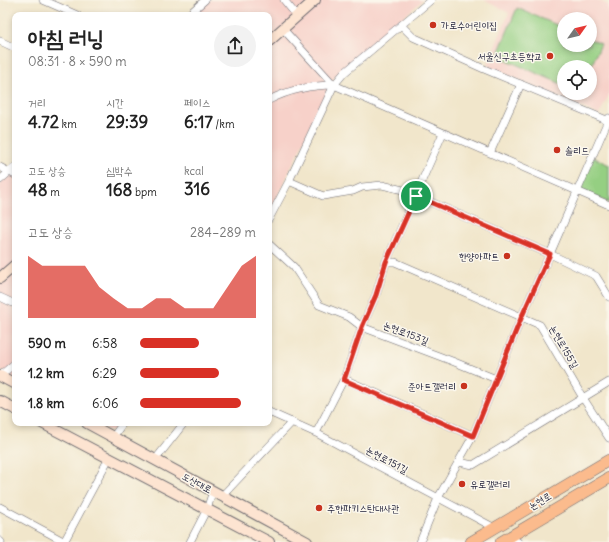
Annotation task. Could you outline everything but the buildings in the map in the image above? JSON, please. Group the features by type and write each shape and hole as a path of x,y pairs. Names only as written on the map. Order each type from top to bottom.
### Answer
{"main road":[{"path":"272,38 315,0"},
{"path":"0,278 12,268"},
{"path":"0,376 12,382"},
{"path":"0,401 12,407"},
{"name":"도산대로","path":"48,426 270,542"},
{"name":"도산대로","path":"93,426 307,542"},
{"name":"논현로","path":"471,542 609,460"},
{"name":"논현로","path":"510,540 609,478"}],"street":[{"path":"43,0 70,12"},
{"path":"191,12 204,0"},
{"path":"284,0 297,16"},
{"path":"272,213 289,181 334,85 344,74 431,0"},
{"path":"401,25 413,37 484,69 609,120 522,316 473,436 438,498 420,542"},
{"path":"283,29 334,85"},
{"path":"0,41 12,47"},
{"path":"490,153 521,84"},
{"path":"272,99 300,89 320,85 334,85 609,205"},
{"path":"316,433 344,380 362,327 376,295 386,262 444,133"},
{"path":"0,167 12,171"},
{"path":"0,180 12,172"},
{"path":"289,181 323,196 353,191 362,187 382,185 403,190 550,254 596,276 609,297"},
{"name":"논현로153길","path":"272,247 294,267 319,305 348,317 362,327 496,379"},
{"name":"논현로155길","path":"386,262 395,262 540,324 583,398 609,438"},
{"path":"0,297 12,303"},
{"path":"0,376 12,366"},
{"path":"344,380 473,436"},
{"path":"459,462 473,465 609,382"},
{"name":"논현로151길","path":"272,413 316,433 494,528"},
{"path":"190,542 207,509 217,494 292,422"},
{"path":"113,437 121,426"},
{"path":"155,460 182,426"},
{"path":"0,507 64,542 109,458"}],"shaded area":[{"path":"210,0 423,0 334,78 272,208 272,12 196,12"},
{"name":"서울신구초등학교","path":"484,0 597,0 609,5 609,95 599,115 565,100 597,100 597,60 557,60 557,97 487,66 509,13"},
{"path":"12,173 12,377 0,370 0,183"},
{"path":"101,426 117,426 112,432"}],"green space":[{"path":"517,8 557,25 557,52 597,52 597,42 601,44 594,60 557,60 557,82 497,56"},
{"path":"593,157 609,165 609,203 578,189"}],"place":[{"name":"가로수어린이집","path":"433,25"},
{"name":"서울신구초등학교","path":"550,56"},
{"name":"솔리드","path":"557,150"},
{"name":"한양아파트","path":"507,256"},
{"name":"준아트갤러리","path":"464,386"},
{"name":"유로갤러리","path":"462,484"},
{"name":"주한파키스탄대사관","path":"319,508"}],"route":[{"path":"416,196 550,254 522,316 473,436 344,380 362,327 376,295 386,262 416,196"}]}
